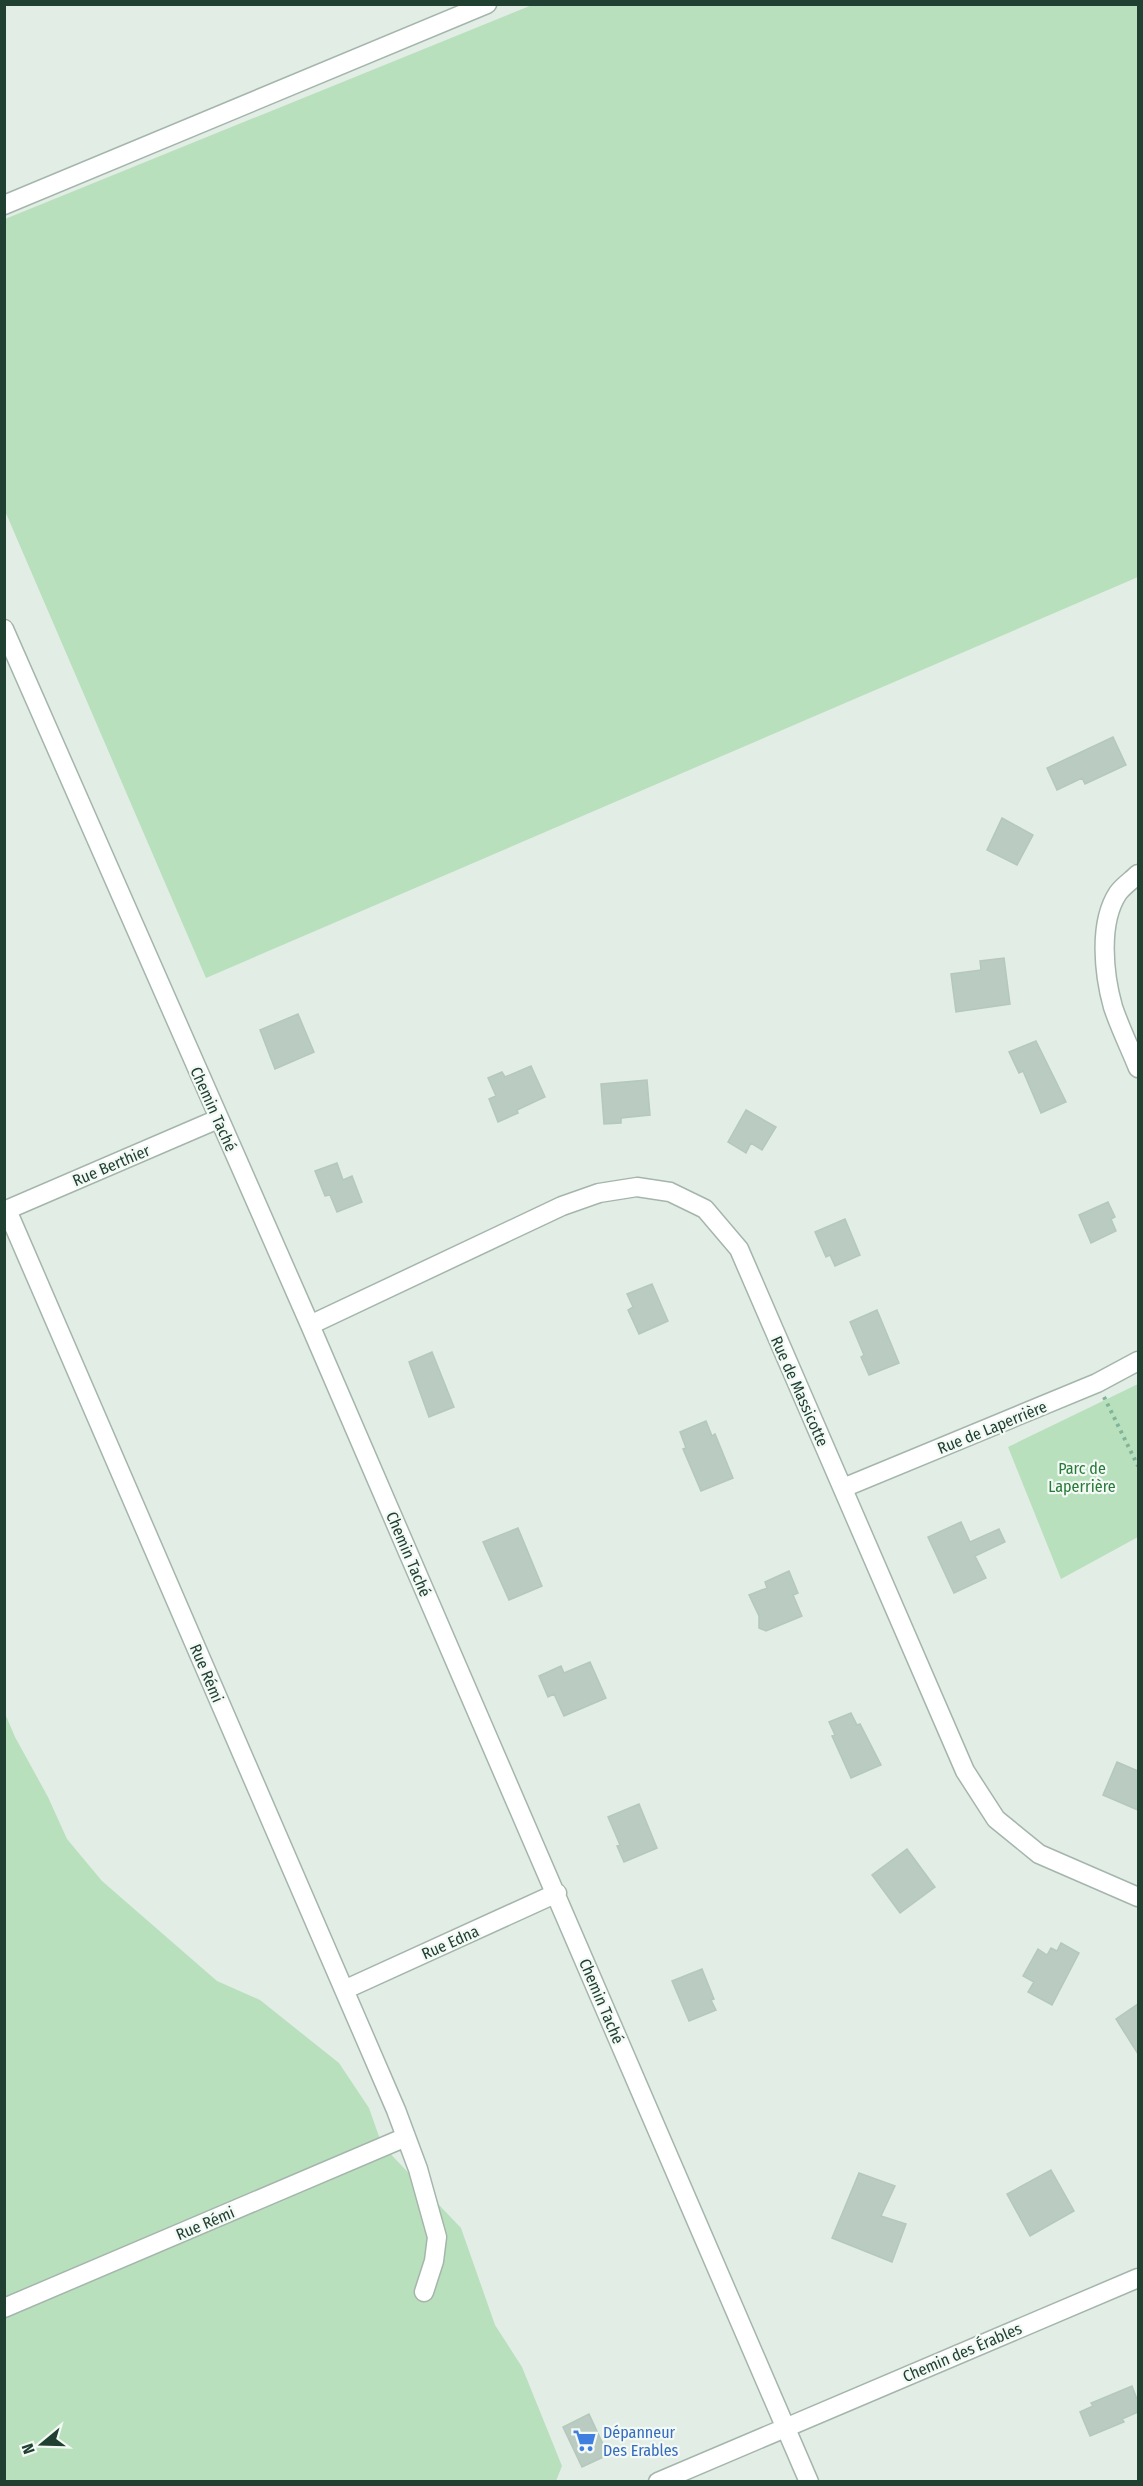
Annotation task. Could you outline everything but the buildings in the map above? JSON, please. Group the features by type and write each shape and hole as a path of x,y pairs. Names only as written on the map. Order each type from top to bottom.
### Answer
{"street":[{"path":"4,205 488,4"},
{"name":"Chemin Taché","path":"4,629 310,1325 809,2481"},
{"path":"1138,874 1119,893 1110,911 1106,935 1107,977 1114,1008 1138,1068"},
{"name":"Rue Berthier","path":"6,1211 218,1119"},
{"name":"Rue de Massicotte","path":"310,1325 562,1206 599,1193 637,1187 670,1192 705,1209 739,1249 965,1771 996,1819 1039,1854 1138,1897"},
{"name":"Rue Rémi","path":"6,1211 406,2137 437,2237 434,2261 424,2292"},
{"name":"Rue de Laperrière","path":"843,1488 1096,1383 1138,1360"},
{"name":"Rue Edna","path":"344,1990 556,1893"},
{"name":"Rue Rémi","path":"4,2308 406,2137"},
{"name":"Chemin des Érables","path":"658,2481 1138,2278"}],"path":[{"path":"1096,1383 1138,1466"}],"green space":[{"path":"532,5 1138,5 1138,577 206,978 5,511 5,219"},
{"name":"Parc de Laperrière","path":"1138,1384 1138,1537 1061,1579 1008,1447"},
{"path":"4,1711 67,1839 102,1881 217,1981 260,2000 339,2063 369,2108 382,2145 461,2228 495,2325 522,2367 562,2466 556,2481 5,2481"}],"place":[{"name":"Dépanneur Des Erables","path":"585,2441"}]}
